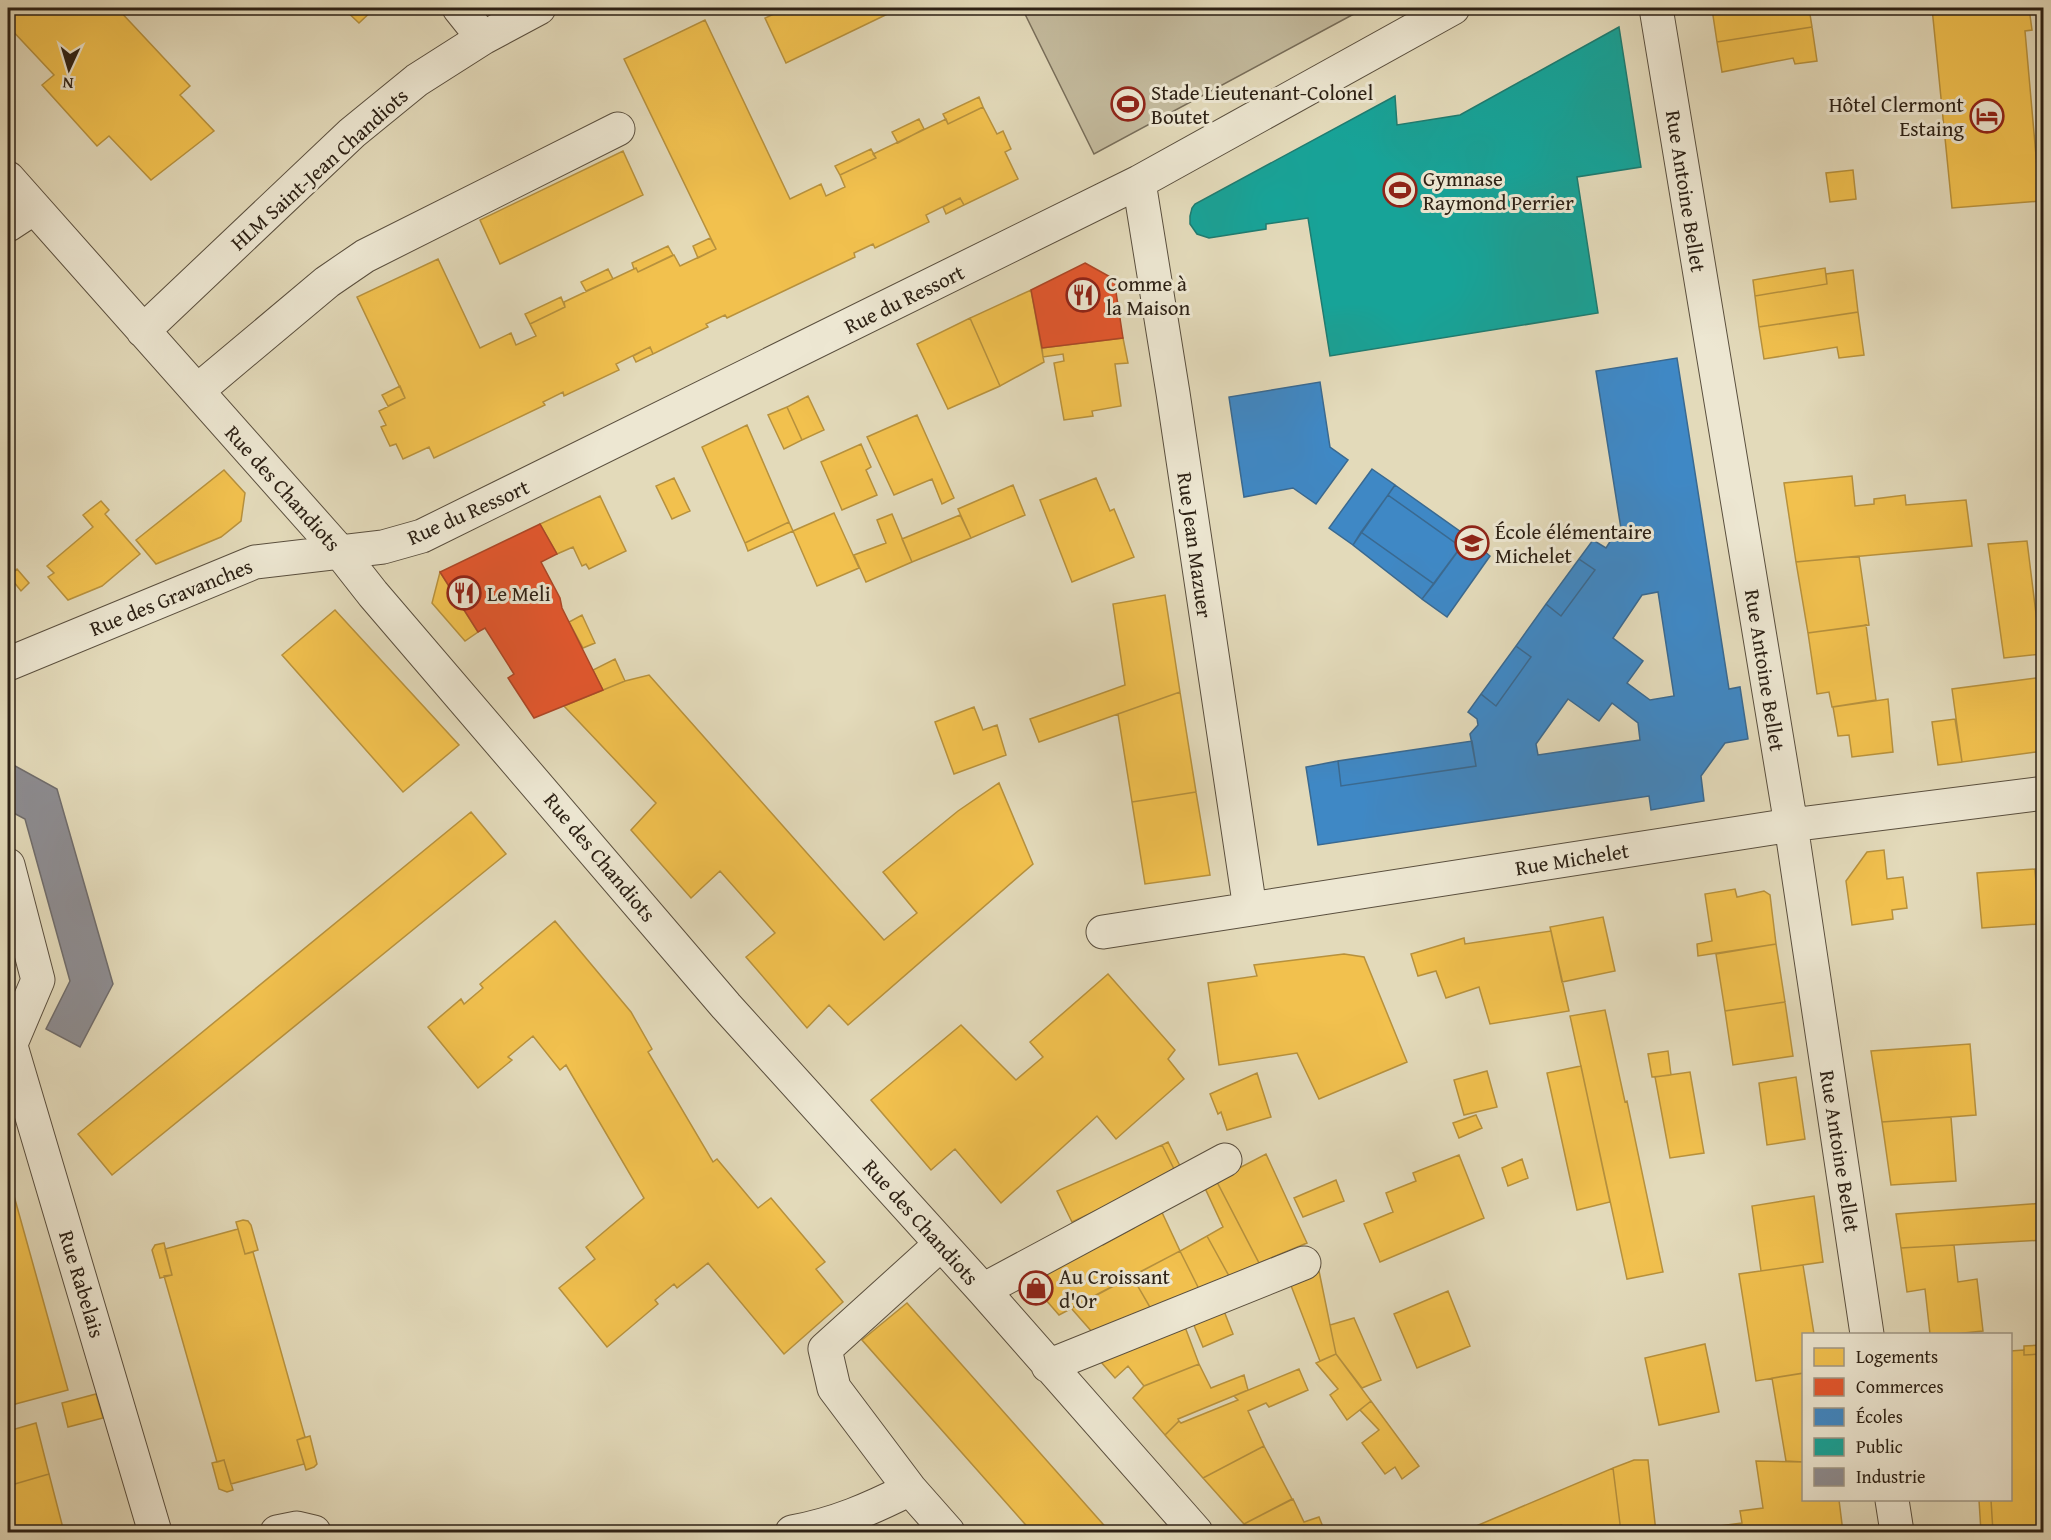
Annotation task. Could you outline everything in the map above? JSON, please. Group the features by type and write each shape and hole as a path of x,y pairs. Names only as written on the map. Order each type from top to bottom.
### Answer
{"street":[{"path":"459,8 483,38"},
{"name":"HLM Saint-Jean Chandiots","path":"143,331 352,133 417,80 483,38 539,8"},
{"name":"Rue du Ressort","path":"340,552 383,547 422,536 1139,182 1453,8"},
{"name":"Rue Antoine Bellet","path":"1656,8 1791,825 1867,1333"},
{"path":"196,391 327,282 365,256 618,129"},
{"name":"Rue des Chandiots","path":"8,178 21,216 143,331 340,552 373,594 726,1006 983,1290 1196,1533"},
{"name":"Rue Jean Mazuer","path":"1139,182 1250,909"},
{"name":"Rue des Gravanches","path":"8,664 255,562 340,552"},
{"name":"Rue Michelet","path":"1103,932 1791,825 2043,793"},
{"path":"8,865 38,980 9,1041"},
{"name":"Rue Rabelais","path":"9,1041 155,1533"},
{"path":"983,1290 1225,1160"},
{"path":"940,1244 825,1349 834,1388 910,1489 948,1533"},
{"path":"1048,1366 1304,1263"},
{"path":"792,1533 821,1527 862,1513 910,1489"},
{"path":"1892,1501 1897,1533"},
{"path":"277,1533 297,1528 314,1533"}],"shaded area":[{"name":"Stade Lieutenant-Colonel Boutet","path":"1022,8 1365,8 1094,154"}],"building: Logements":[{"path":"8,8 117,8 190,86 180,95 214,131 151,180 109,136 97,146 42,85 54,75 8,26"},
{"path":"343,8 375,8 359,23"},
{"path":"787,8 900,8 786,63 765,18"},
{"path":"1809,8 1812,27 1717,42 1712,9"},
{"name":"Hôtel Clermont Estaing","path":"1932,8 2029,8 2032,30 2025,31 2040,201 1952,208"},
{"path":"705,20 790,199 821,184 826,196 845,187 840,175 876,158 873,154 946,119 948,124 983,107 997,134 1003,131 1011,149 1005,152 1018,179 964,205 960,198 926,215 929,222 875,248 873,244 854,253 855,257 727,318 725,315 706,324 708,327 653,354 650,347 616,364 619,370 564,396 563,392 543,402 545,405 434,458 429,447 403,459 396,444 390,446 381,427 386,425 379,411 405,398 357,297 438,259 480,348 511,333 516,345 536,336 530,324 565,307 564,302 636,268 638,272 674,255 680,266 716,249 624,59"},
{"path":"1812,27 1817,61 1795,64 1793,58 1722,72 1717,42"},
{"path":"979,97 983,107 948,124 943,114"},
{"path":"919,119 924,129 898,143 892,132"},
{"path":"871,149 876,158 840,175 835,166"},
{"path":"623,151 643,195 500,264 480,220"},
{"path":"1853,170 1856,199 1830,202 1826,173"},
{"path":"960,198 964,205 946,214 943,207"},
{"path":"710,238 716,249 698,258 693,246"},
{"path":"668,246 673,255 638,272 636,268 634,269 632,263"},
{"path":"1825,268 1827,284 1755,296 1753,280"},
{"path":"608,269 613,279 586,291 581,282"},
{"path":"1853,270 1858,312 1759,327 1755,296 1827,284 1826,274"},
{"path":"1031,290 1044,362 1000,386 970,318"},
{"path":"561,297 565,307 530,324 525,314"},
{"path":"1858,312 1864,355 1839,358 1837,347 1764,359 1759,327"},
{"path":"970,318 1000,386 948,409 917,344"},
{"path":"1123,338 1128,363 1115,364 1121,406 1092,411 1093,416 1064,420 1054,363 1064,361 1063,354 1043,357 1042,348"},
{"path":"650,347 653,354 636,362 633,356"},
{"path":"400,386 405,398 388,406 382,395"},
{"path":"808,396 824,430 802,440 787,407"},
{"path":"787,407 802,440 784,449 768,415"},
{"path":"917,415 954,498 942,504 932,479 894,495 867,437"},
{"path":"747,425 789,522 745,543 702,447"},
{"path":"861,444 871,467 866,470 877,495 842,510 821,462"},
{"path":"224,470 245,493 241,521 221,537 156,564 136,540"},
{"path":"1852,476 1855,506 1874,504 1874,499 1905,495 1906,505 1966,500 1972,546 1796,562 1784,483"},
{"path":"674,478 690,511 672,519 656,486"},
{"path":"1096,478 1110,511 1114,509 1134,557 1072,582 1040,500"},
{"path":"1013,485 1025,515 971,538 958,509"},
{"path":"600,496 626,551 589,569 586,564 582,566 573,547 557,554 540,524"},
{"path":"101,501 109,510 105,514 140,554 102,586 68,600 48,577 54,573 47,566 93,527 83,515"},
{"path":"834,513 859,568 817,586 793,531"},
{"path":"892,514 912,562 866,582 854,555 886,543 877,520"},
{"path":"960,515 971,538 912,562 902,539"},
{"path":"789,522 793,531 748,551 745,543"},
{"path":"2027,541 2041,654 2004,658 1988,544"},
{"path":"1859,556 1869,625 1808,633 1796,562"},
{"path":"17,569 29,583 21,591 9,576"},
{"path":"440,572 478,632 465,641 432,603"},
{"path":"1165,595 1180,692 1039,742 1030,719 1125,685 1113,604"},
{"path":"335,610 459,745 403,792 282,655"},
{"path":"582,615 595,643 583,648 569,622"},
{"path":"1866,625 1876,700 1832,707 1829,692 1817,694 1808,633"},
{"path":"615,659 625,681 603,690 593,670"},
{"path":"649,675 884,940 917,913 883,872 958,811 999,783 1033,864 848,1025 829,1005 807,1028 746,957 775,933 720,871 691,898 631,830 656,803 564,706 625,681"},
{"path":"2044,677 2044,751 1962,762 1952,689"},
{"path":"1180,692 1196,792 1132,802 1118,714"},
{"path":"1888,699 1893,752 1852,757 1849,735 1838,736 1833,707"},
{"path":"974,707 983,730 997,725 1006,755 954,774 935,722"},
{"path":"1955,719 1962,762 1938,765 1932,722"},
{"path":"1196,792 1210,875 1145,884 1132,802"},
{"path":"471,812 506,854 112,1175 78,1134"},
{"path":"1884,850 1887,879 1903,877 1907,908 1892,910 1893,919 1852,925 1846,881 1867,852"},
{"path":"2035,869 2039,924 1982,928 1977,873"},
{"path":"1735,889 1737,897 1764,891 1770,895 1776,944 1698,956 1697,944 1712,941 1705,894"},
{"path":"1603,917 1615,971 1562,982 1550,927"},
{"path":"555,921 631,1012 652,1049 648,1052 713,1162 717,1159 758,1208 771,1198 825,1262 816,1269 843,1302 784,1354 708,1263 677,1288 674,1284 655,1300 658,1304 607,1347 559,1288 595,1259 586,1247 644,1198 566,1065 560,1070 533,1036 508,1057 512,1060 478,1088 428,1027 461,999 464,1004 483,988 480,984"},
{"path":"1551,931 1569,1011 1490,1024 1479,987 1446,998 1436,971 1418,976 1411,954 1464,938 1465,944"},
{"path":"1776,944 1785,1002 1725,1011 1716,954"},
{"path":"1344,954 1364,957 1407,1062 1319,1099 1297,1053 1219,1065 1208,983 1257,976 1254,965"},
{"path":"1108,974 1175,1050 1168,1059 1184,1079 1116,1139 1097,1116 1001,1203 955,1149 931,1170 871,1100 961,1025 1016,1080 1043,1057 1030,1042"},
{"path":"1785,1002 1793,1056 1733,1065 1725,1011"},
{"path":"1605,1010 1625,1102 1627,1101 1663,1272 1627,1279 1570,1016"},
{"path":"1970,1044 1976,1115 1882,1122 1871,1051"},
{"path":"1668,1051 1671,1075 1652,1077 1648,1054"},
{"path":"1581,1066 1610,1202 1577,1210 1547,1073"},
{"path":"1487,1071 1497,1107 1464,1115 1454,1080"},
{"path":"1690,1072 1704,1153 1670,1158 1655,1077"},
{"path":"1257,1073 1271,1117 1227,1130 1221,1112 1218,1114 1210,1094"},
{"path":"1796,1077 1805,1139 1767,1145 1759,1083"},
{"path":"1476,1115 1482,1128 1459,1138 1453,1123"},
{"path":"1951,1117 1956,1181 1891,1185 1882,1122"},
{"path":"1168,1142 1182,1170 1176,1173 1162,1145"},
{"path":"1162,1145 1176,1173 1072,1222 1057,1191"},
{"path":"1266,1154 1307,1243 1259,1263 1216,1180"},
{"path":"1459,1155 1484,1218 1380,1262 1364,1224 1393,1212 1386,1193 1416,1181 1413,1173"},
{"path":"1522,1159 1528,1178 1508,1186 1502,1168"},
{"path":"1216,1180 1259,1263 1229,1276 1207,1236 1223,1227 1204,1186"},
{"path":"1336,1180 1344,1201 1303,1217 1294,1198"},
{"path":"11,1185 68,1390 8,1406 8,1186"},
{"path":"1814,1196 1823,1262 1761,1271 1752,1206"},
{"path":"2044,1203 2044,1240 1901,1248 1896,1214"},
{"path":"1159,1206 1180,1251 1059,1315 1025,1276 1099,1237 1103,1245 1134,1228 1130,1221"},
{"path":"248,1221 251,1225 258,1250 245,1254 236,1222"},
{"path":"238,1229 245,1254 253,1252 305,1437 297,1440 304,1464 231,1484 224,1460 217,1462 164,1276 172,1275 165,1249"},
{"path":"1207,1236 1229,1276 1199,1289 1180,1251"},
{"path":"164,1243 172,1275 160,1278 152,1250 155,1245"},
{"path":"1954,1245 1958,1282 1977,1279 1983,1331 1930,1333 1925,1289 1907,1292 1901,1248"},
{"path":"1180,1251 1199,1289 1151,1309 1132,1276"},
{"path":"1803,1265 1814,1333 1802,1333 1802,1373 1756,1381 1739,1274"},
{"path":"1319,1271 1336,1354 1320,1361 1290,1283"},
{"path":"1132,1276 1151,1309 1093,1333 1071,1308"},
{"path":"1448,1291 1470,1346 1417,1368 1394,1314"},
{"path":"907,1303 1110,1532 1032,1532 862,1340"},
{"path":"1224,1311 1233,1334 1203,1347 1193,1323"},
{"path":"1354,1318 1381,1380 1362,1388 1336,1354 1330,1325"},
{"path":"1185,1327 1199,1364 1144,1386 1128,1366 1115,1378 1101,1362"},
{"path":"1705,1344 1719,1412 1659,1425 1645,1358"},
{"path":"2044,1345 2044,1354 2024,1355 2024,1346"},
{"path":"2024,1350 2024,1355 2044,1354 2044,1532 1993,1532 1991,1501 2012,1501 2012,1351"},
{"path":"1336,1354 1371,1401 1347,1420 1330,1395 1338,1389 1316,1363"},
{"path":"1199,1364 1211,1388 1244,1375 1248,1390 1178,1419 1179,1421 1165,1435 1133,1398 1144,1386"},
{"path":"1299,1369 1308,1390 1269,1407 1266,1403 1248,1411 1264,1446 1203,1478 1165,1435 1179,1421 1181,1423 1238,1400 1234,1396"},
{"path":"1802,1373 1802,1462 1786,1461 1772,1378"},
{"path":"96,1394 103,1418 68,1427 62,1403"},
{"path":"1371,1401 1419,1466 1402,1479 1395,1467 1385,1474 1362,1443 1379,1430 1360,1410"},
{"path":"36,1423 49,1474 8,1486 8,1431"},
{"path":"310,1436 317,1464 306,1470 297,1440"},
{"path":"1264,1446 1292,1499 1244,1524 1203,1478"},
{"path":"224,1460 233,1490 227,1492 219,1489 212,1463"},
{"path":"1634,1460 1648,1460 1656,1532 1621,1532 1613,1468"},
{"path":"1756,1461 1802,1462 1802,1501 1839,1501 1843,1532 1697,1532 1696,1529 1742,1523 1740,1511 1763,1508"},
{"path":"1613,1468 1621,1532 1578,1532 1561,1525 1542,1532 1462,1532"},
{"path":"49,1474 64,1532 8,1532 8,1486"},
{"path":"1293,1499 1304,1522 1319,1517 1325,1532 1251,1532 1244,1524"},
{"path":"1979,1501 1991,1501 1993,1532 1981,1532"}],"building: Commerces":[{"path":"1085,263 1114,279 1123,338 1042,348 1031,290"},
{"path":"540,524 557,554 541,562 603,690 534,718 508,678 514,674 485,628 478,632 440,572"}],"building: Écoles":[{"path":"1677,358 1729,689 1740,687 1748,739 1725,743 1701,776 1704,801 1651,810 1649,796 1318,845 1306,767 1338,761 1341,786 1476,766 1470,734 1478,725 1477,719 1468,712 1481,694 1496,706 1531,657 1516,646 1546,604 1561,616 1595,570 1579,559 1593,540 1606,548 1613,537 1622,535 1596,371","holes":["1658,592 1674,696 1650,700 1627,683 1643,661 1613,638 1642,595","1568,699 1599,721 1612,703 1638,723 1640,740 1538,755 1536,744"]},
{"path":"1320,382 1330,447 1348,460 1316,504 1293,488 1244,497 1229,397"},
{"path":"1372,469 1395,485 1353,545 1329,528"},
{"path":"1395,485 1468,537 1461,547 1388,495"},
{"path":"1388,495 1461,547 1434,584 1361,532"},
{"path":"1361,532 1434,584 1422,599 1353,545"},
{"path":"1468,537 1490,556 1447,617 1422,599"},
{"path":"1579,559 1595,570 1561,616 1546,604"},
{"path":"1516,646 1531,657 1496,706 1481,694"},
{"path":"1472,741 1476,766 1341,786 1338,761"}],"building: Public":[{"name":"Gymnase Raymond Perrier","path":"1619,27 1641,167 1577,177 1598,313 1330,356 1308,218 1266,224 1266,229 1209,238 1197,234 1190,224 1192,208 1195,204 1395,96 1397,125 1460,115"}],"building: Industrie":[{"path":"8,762 57,789 113,984 80,1047 46,1029 70,981 25,819 8,810"}],"place":[{"name":"Stade Lieutenant-Colonel Boutet","path":"1128,104"},
{"name":"Hôtel Clermont Estaing","path":"1987,116"},
{"name":"Gymnase Raymond Perrier","path":"1400,190"},
{"name":"Comme à la Maison","path":"1083,295"},
{"name":"École élémentaire Michelet","path":"1472,543"},
{"name":"Le Meli","path":"464,593"},
{"name":"Au Croissant d'Or","path":"1036,1288"}]}
